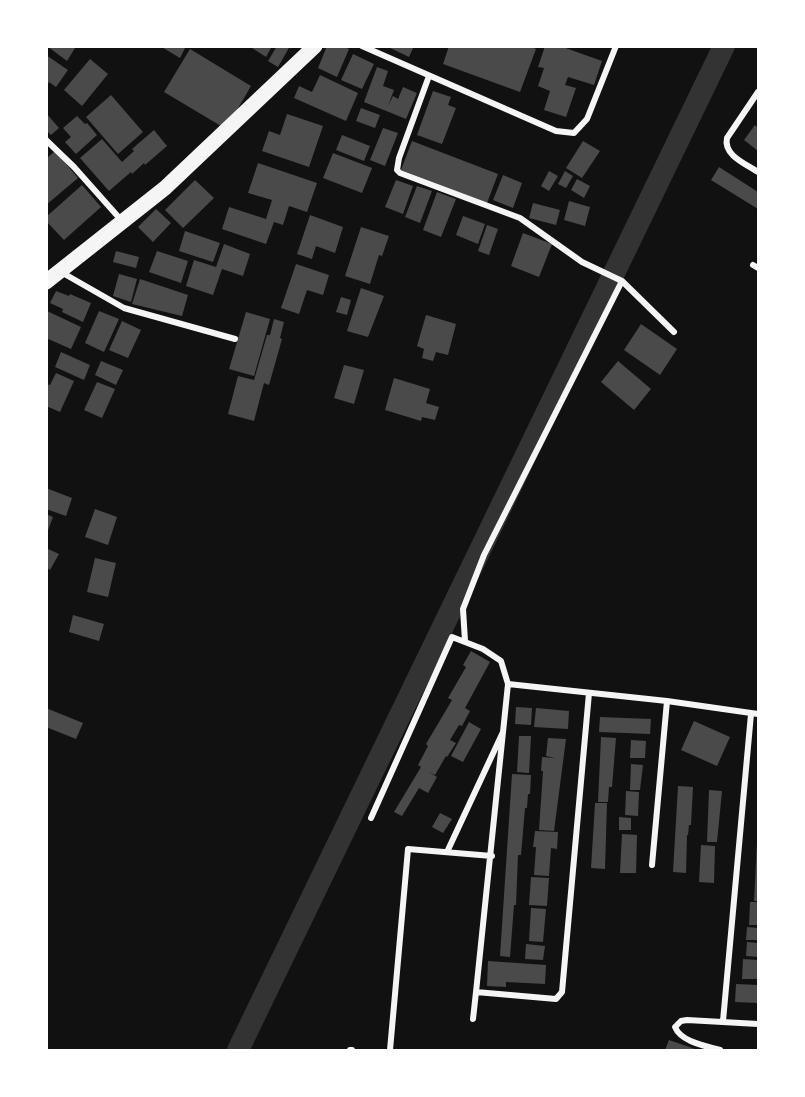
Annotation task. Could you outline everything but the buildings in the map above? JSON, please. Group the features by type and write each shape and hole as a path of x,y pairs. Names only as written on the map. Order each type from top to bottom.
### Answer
{"main road":[{"path":"46,282 165,188 314,47"}],"street":[{"path":"362,46 556,131 574,133 587,119 616,46"},
{"path":"429,76 399,158 397,170 404,176 520,218 582,262 622,281 674,332"},
{"path":"759,92 725,143 728,152 759,172"},
{"path":"46,140 74,167 122,222"},
{"path":"60,272 124,308 235,339"},
{"path":"465,641 463,609 484,555 622,281"},
{"path":"371,818 452,637 465,641 501,661 508,684 505,726 473,1019"},
{"path":"508,684 667,701 755,714 723,1021"},
{"path":"476,992 556,999 562,992 589,693"},
{"path":"652,865 667,701"},
{"path":"447,852 505,726"},
{"path":"390,1050 408,849 492,856"},
{"path":"720,1050 684,1037 677,1032 675,1027 681,1021 687,1020 759,1024"}],"waterway":[{"path":"238,1050 724,46"}]}
